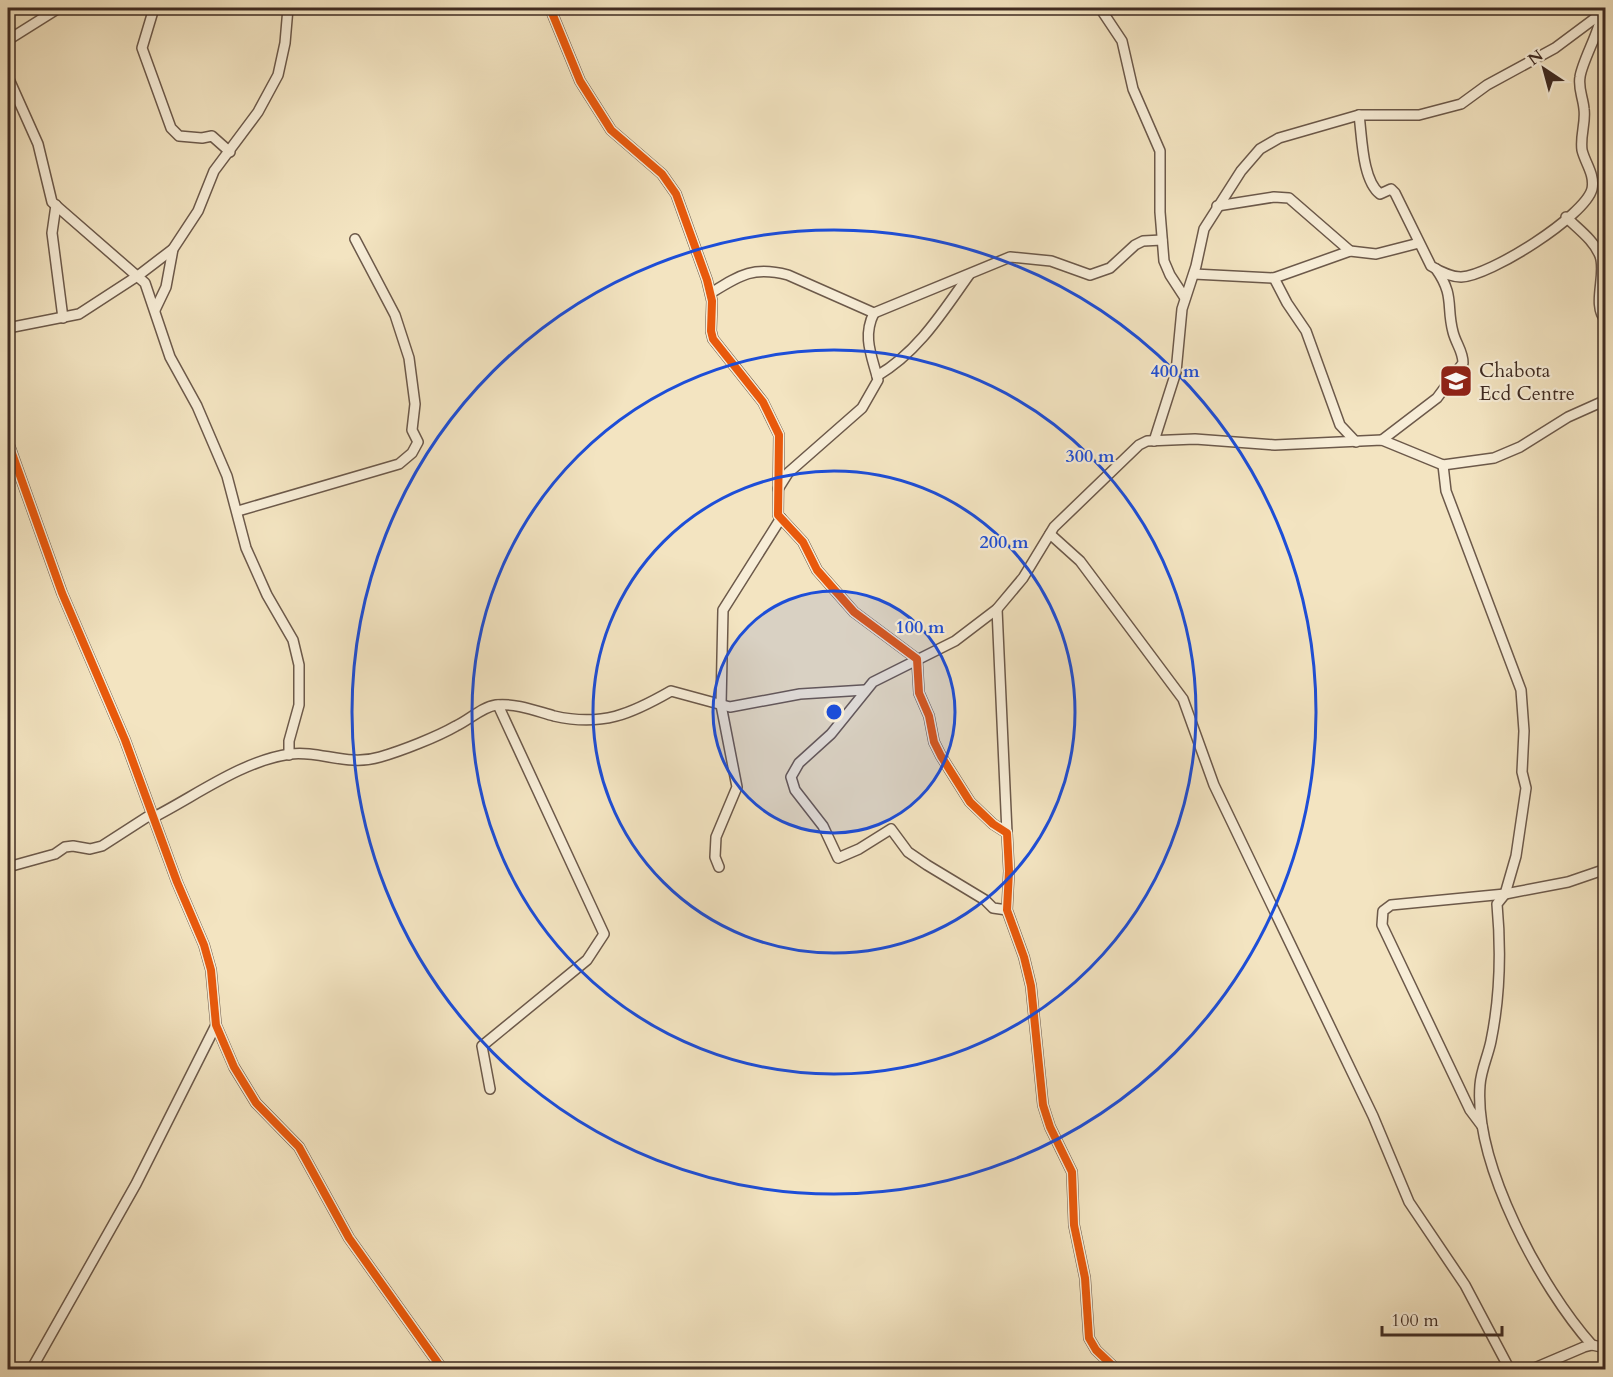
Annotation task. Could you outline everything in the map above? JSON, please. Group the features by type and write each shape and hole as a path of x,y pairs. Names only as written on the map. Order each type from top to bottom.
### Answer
{"street":[{"path":"8,40 59,8"},
{"path":"154,8 142,48 171,128 179,136 202,138 212,136 230,152"},
{"path":"8,328 79,314 139,276 173,249 198,211 214,171 258,112 278,75 288,8"},
{"path":"550,8 580,81 611,130 662,174 676,194 699,253 711,293 713,339 763,402 779,435 777,507 781,518 803,542 817,570 860,618 917,659"},
{"path":"1100,8 1122,41 1133,89 1160,151 1162,240 1167,268 1185,298"},
{"path":"1154,441 1176,372 1178,337 1185,298 1194,274 1204,229 1251,157 1269,142 1359,115 1419,115 1461,104 1487,85 1555,48 1603,9"},
{"path":"1436,269 1461,277 1505,263 1584,202 1591,191 1591,173 1581,142 1584,108 1579,84 1583,59 1599,28 1603,9"},
{"path":"8,77 38,144 49,193 56,205 146,282 167,349 180,378 197,405 227,476 246,548 267,595 293,640 299,665 299,705 289,741 289,755"},
{"path":"1359,115 1364,159 1376,190 1380,194 1393,190 1427,261 1436,269 1447,288 1453,332 1462,350 1463,363 1437,398 1382,440"},
{"path":"1217,206 1274,197 1289,198 1350,251"},
{"path":"56,205 52,233 63,318"},
{"path":"1566,217 1592,242 1601,258 1600,302 1605,321"},
{"path":"238,511 399,464 412,453 418,442 412,430 416,404 405,347 395,315 356,239"},
{"path":"778,490 788,473 862,408 867,396 878,381 867,338 868,326 874,313 1010,257 1051,261 1081,273 1099,273 1110,268 1135,245 1143,241 1162,240"},
{"path":"1194,274 1274,278 1350,251 1376,254 1419,243"},
{"path":"156,309 166,287 173,249"},
{"path":"711,293 740,275 756,270 774,271 874,313"},
{"path":"877,376 902,359 943,314 970,273"},
{"path":"1274,278 1306,331 1340,425 1347,436 1356,442"},
{"path":"1007,910 993,908 985,900 927,866 908,852 891,829 859,849 838,858 823,826 795,790 791,777 794,771 831,734 865,690 882,676 955,641 997,609 1023,578 1050,534 1139,445 1154,441 1195,439 1275,445 1382,440 1443,465 1494,458 1520,447 1568,417 1605,400"},
{"path":"8,442 62,593 106,695 204,945 211,970 216,1025 247,1092 299,1147 349,1238 443,1370"},
{"path":"1443,465 1446,491 1521,690 1524,731 1522,772 1526,788 1516,856 1505,894 1497,904 1500,939 1495,1014 1480,1084 1483,1128 1506,1206 1543,1278 1573,1324 1592,1345 1605,1348"},
{"path":"719,867 715,857 716,837 736,787 721,705 723,610 781,518"},
{"path":"1050,534 1080,561 1183,699 1214,785 1373,1116 1409,1202 1465,1285 1510,1370"},
{"path":"997,609 1009,871 1007,910 1024,957 1030,986 1043,1105 1050,1127 1072,1172 1074,1225 1085,1278 1089,1338 1096,1350 1117,1370"},
{"path":"917,659 918,693 929,716 934,742 941,756 970,801 993,824 1007,832"},
{"path":"8,867 55,854 64,847 90,849 102,846 147,817 154,817 206,790 230,773 289,755 342,761 370,760 449,730 489,706 498,705 568,718 598,720 644,707 671,691 678,690 730,707 800,694 865,690"},
{"path":"490,1089 482,1046 587,960 604,934 498,705"},
{"path":"1483,1128 1470,1110 1381,918 1391,905 1505,894 1568,882 1605,869"},
{"path":"31,1370 136,1184 216,1025"},
{"path":"1530,1370 1592,1345"}],"cycle path":[{"path":"550,8 580,81 611,130 662,174 676,194 707,280 712,301 713,339 763,402 779,435 778,515 803,542 817,570 854,612 917,659 919,693 929,716 934,742 941,756 970,802 993,824 1007,833 1009,871 1007,910 1024,957 1031,986 1043,1105 1050,1127 1072,1172 1074,1225 1085,1278 1089,1338 1096,1350 1117,1370"},
{"path":"8,442 62,593 125,740 177,882 204,945 211,970 216,1025 234,1067 256,1103 299,1147 349,1238 443,1370"}],"place":[{"name":"Chabota Ecd Centre","path":"1456,381"}]}
